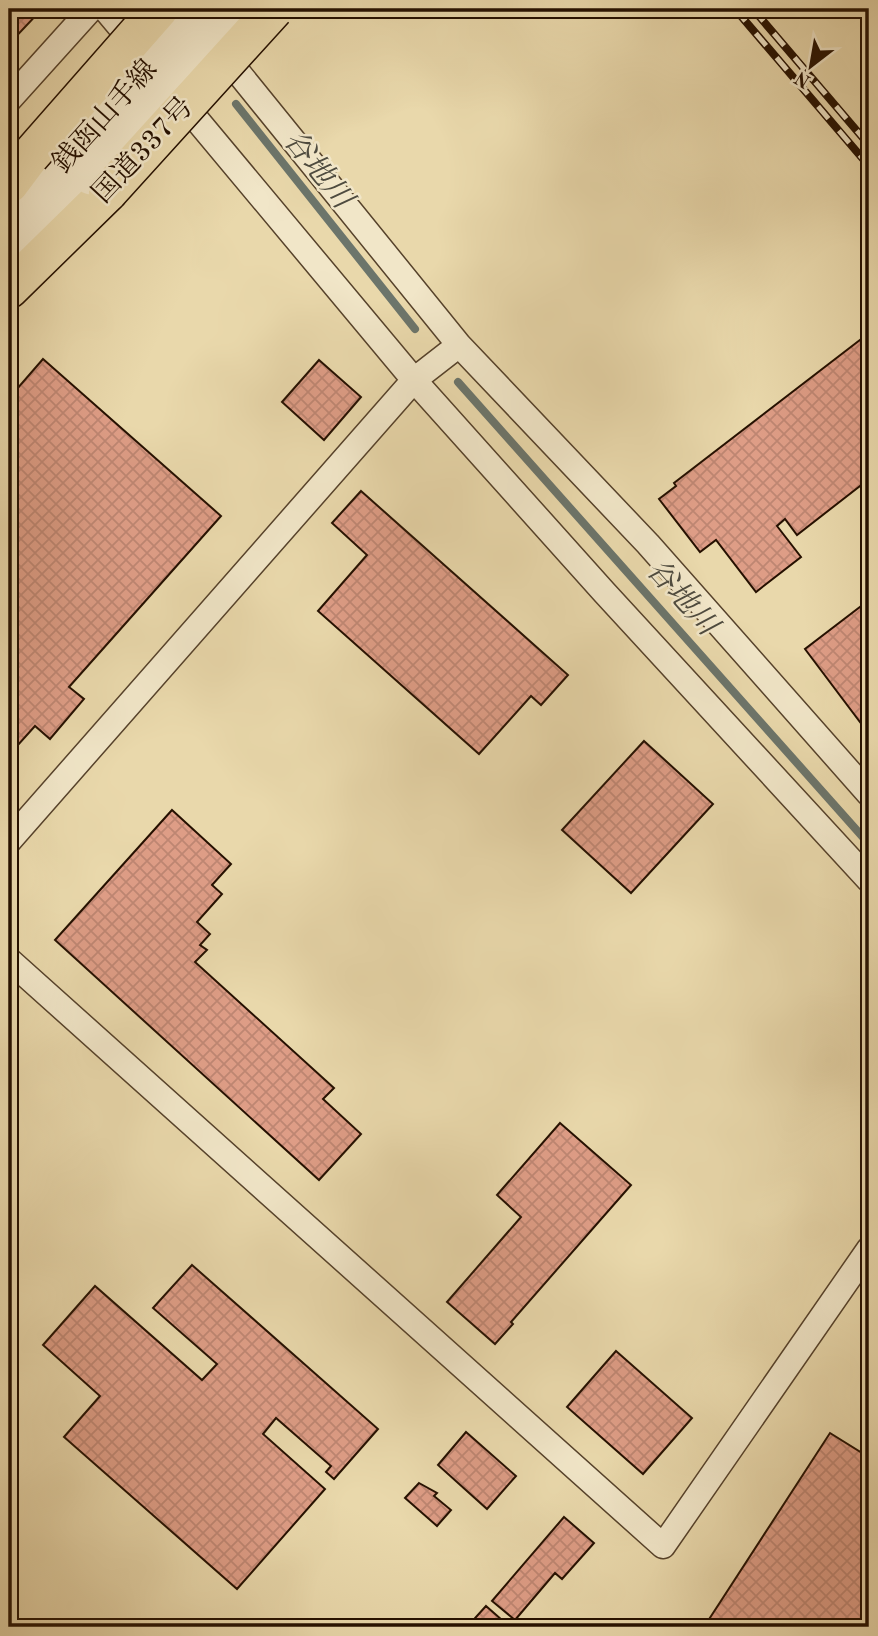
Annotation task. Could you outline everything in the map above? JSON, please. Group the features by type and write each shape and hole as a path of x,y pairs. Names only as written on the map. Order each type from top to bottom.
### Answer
{"highway":[{"path":"19,170 159,9"},
{"name":"国道337号","path":"9,289 90,175 274,9"}],"street":[{"path":"9,100 92,9"},
{"path":"105,9 414,380 604,592 869,880"},
{"path":"187,9 459,345 648,544 869,794"},
{"name":"銭函山手線","path":"9,224 90,175 202,9"},
{"name":"銭函山手線","path":"9,271 237,9"},
{"path":"9,841 414,380 459,345"},
{"path":"9,960 663,1546 869,1249"}],"building":[{"path":"9,9 42,9 9,44"},
{"path":"869,333 869,479 797,535 785,519 777,526 801,557 756,592 716,540 700,552 659,499 676,486 674,483"},
{"path":"43,359 221,516 69,687 84,699 50,739 35,726 9,755 9,398"},
{"path":"319,360 361,397 324,440 282,402"},
{"path":"361,491 568,675 541,705 531,696 479,754 318,611 367,555 332,523"},
{"path":"869,600 869,734 805,649"},
{"path":"644,741 713,804 631,893 562,830"},
{"path":"172,810 231,864 212,885 222,894 197,922 210,934 200,945 207,950 195,962 334,1088 323,1099 361,1134 319,1180 55,940"},
{"path":"560,1123 631,1185 511,1322 513,1324 495,1344 447,1302 521,1217 497,1195"},
{"path":"192,1265 378,1429 334,1479 326,1472 331,1466 276,1418 263,1434 325,1489 237,1589 64,1437 100,1396 43,1345 95,1286 202,1380 217,1364 153,1308"},
{"path":"616,1351 692,1418 643,1474 567,1407"},
{"path":"466,1432 516,1476 487,1509 438,1465"},
{"path":"830,1433 867,1456 869,1452 869,1627 704,1627"},
{"path":"419,1483 437,1493 434,1496 451,1510 437,1526 405,1498"},
{"path":"564,1517 594,1543 562,1579 555,1573 515,1620 492,1601"},
{"path":"486,1606 510,1627 467,1627"}],"waterway":[{"name":"谷地川","path":"236,104 415,329"},
{"name":"谷地川","path":"458,382 869,844"}],"railway":[{"path":"735,9 869,166"},
{"path":"753,9 869,145"}]}
